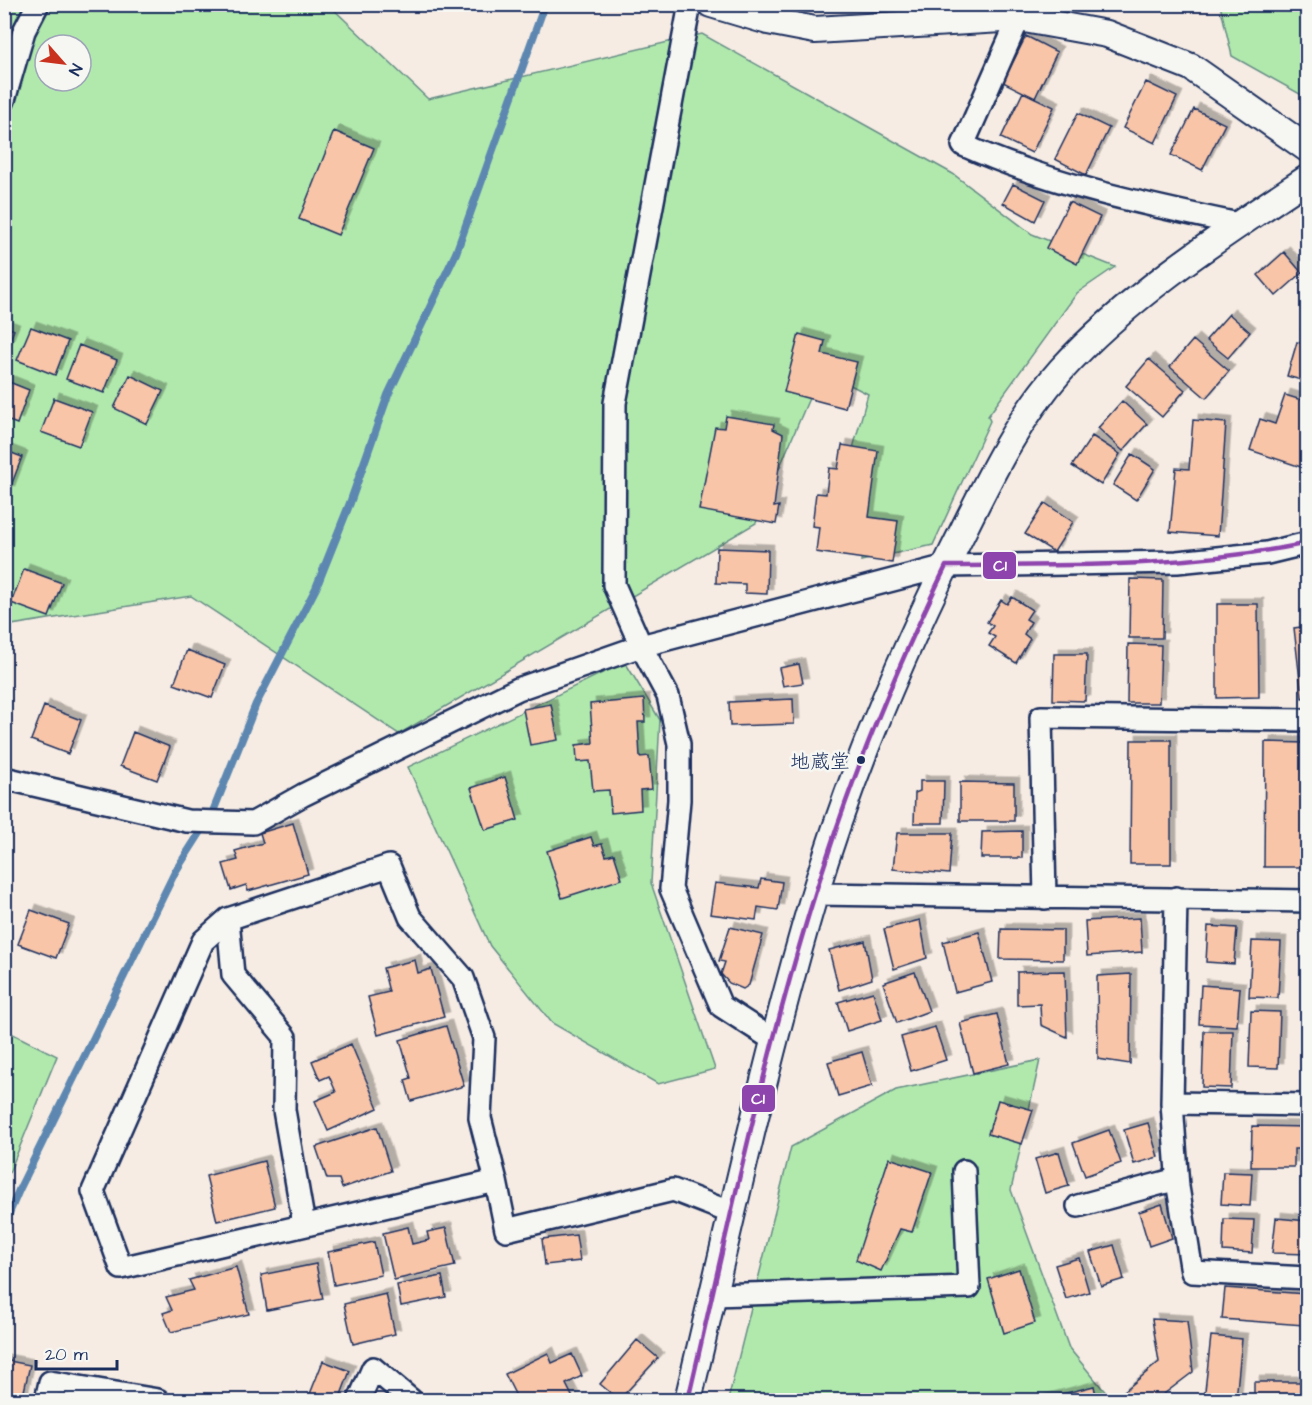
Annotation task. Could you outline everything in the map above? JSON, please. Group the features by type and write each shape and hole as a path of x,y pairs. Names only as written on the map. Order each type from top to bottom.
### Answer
{"street":[{"path":"4,100 24,31 38,4"},
{"path":"690,4 615,403 614,585 641,646 668,696 679,744 679,800 671,889 721,1006 775,1041"},
{"path":"711,4 768,21 815,30 1019,18 1107,34 1191,67 1308,149"},
{"path":"1019,18 963,145 1027,172 1131,201 1238,224"},
{"path":"687,1401 775,1041 815,894 876,722 946,566 1011,435 1061,370 1122,312 1238,224 1308,178"},
{"path":"4,778 187,821 253,824 303,795 518,689 641,646 946,566 1177,562 1267,553 1308,543"},
{"path":"1045,898 1041,717 1308,720"},
{"path":"496,1181 121,1268 93,1191 203,941 228,919 389,866 410,917 463,978 484,1038 480,1118 496,1181 506,1230 673,1190 732,1213"},
{"path":"815,894 1308,901"},
{"path":"1176,898 1172,1103 1177,1179 1192,1272 1308,1278"},
{"path":"228,919 232,975 285,1037 284,1110 304,1225"},
{"path":"1172,1103 1308,1105"},
{"path":"713,1295 969,1287 964,1171"},
{"path":"1078,1206 1177,1179"},
{"path":"359,1401 373,1368 411,1401"},
{"path":"46,1401 50,1382 158,1401"}],"green space":[{"path":"5,5 329,5 428,99 702,34 953,174 1032,234 1115,267 1077,293 988,416 990,421 933,545 861,561 871,480 847,470 868,394 821,370 756,523 399,734 191,596 5,626"},
{"path":"1220,5 1307,5 1307,98 1232,56"},
{"path":"625,662 660,720 651,883 715,1069 658,1084 552,1023 490,946 408,767"},
{"path":"5,1030 57,1056 5,1183"},
{"path":"1040,1060 1011,1190 1069,1348 1112,1400 728,1400 791,1147 896,1090"}],"building":[{"path":"1026,36 1057,52 1035,98 1003,82"},
{"path":"1146,82 1177,97 1155,143 1123,128"},
{"path":"1023,92 1054,107 1032,153 1001,138"},
{"path":"1194,109 1225,124 1202,170 1171,155"},
{"path":"1078,113 1109,128 1086,175 1055,159"},
{"path":"334,131 374,148 338,235 299,219"},
{"path":"1013,184 1045,200 1035,221 1003,203"},
{"path":"1069,202 1100,217 1077,264 1046,248"},
{"path":"1284,252 1302,273 1276,296 1258,275"},
{"path":"1308,308 1308,331 1301,329"},
{"path":"1229,314 1250,332 1228,358 1206,340"},
{"path":"4,326 14,330 4,354"},
{"path":"31,327 68,341 55,375 17,360"},
{"path":"799,334 825,341 822,354 857,362 845,408 784,392"},
{"path":"1193,340 1229,371 1206,398 1170,367"},
{"path":"1297,342 1308,345 1308,382 1287,376"},
{"path":"79,345 117,360 104,393 66,379"},
{"path":"1149,359 1185,390 1162,417 1126,386"},
{"path":"130,375 163,391 147,424 114,408"},
{"path":"4,380 29,390 17,424 4,419"},
{"path":"1285,395 1308,402 1308,457 1304,468 1250,450 1260,419 1275,424"},
{"path":"54,398 92,412 79,446 41,432"},
{"path":"1122,401 1147,424 1123,451 1098,428"},
{"path":"726,416 774,424 773,429 783,434 774,507 779,506 776,524 699,510 715,427 724,428"},
{"path":"1193,420 1226,423 1218,536 1170,532 1176,468 1189,469"},
{"path":"1092,436 1120,454 1101,485 1072,466"},
{"path":"842,445 878,451 869,517 898,521 892,563 816,552 819,527 812,526 816,493 826,494 829,468 838,469"},
{"path":"4,450 22,457 9,491 4,489"},
{"path":"1132,454 1155,469 1136,500 1113,485"},
{"path":"1045,503 1073,522 1054,552 1025,534"},
{"path":"717,548 768,550 767,594 745,593 745,584 716,583"},
{"path":"24,569 62,583 49,617 11,603"},
{"path":"1130,579 1163,580 1162,638 1129,638"},
{"path":"1012,597 1032,610 1026,619 1031,622 1024,634 1030,639 1016,663 989,646 995,637 988,633 993,626 987,622 1001,600 1007,604"},
{"path":"1217,604 1258,604 1259,697 1217,698"},
{"path":"1308,626 1308,697 1302,698 1294,628"},
{"path":"1128,644 1161,645 1159,703 1127,703"},
{"path":"187,650 225,665 212,698 174,684"},
{"path":"1054,654 1087,654 1085,701 1053,700"},
{"path":"799,664 803,683 783,686 779,668"},
{"path":"644,699 645,722 638,722 640,757 649,756 652,789 640,790 641,810 611,813 609,790 593,791 590,761 577,762 576,745 593,743 590,704"},
{"path":"793,699 794,724 730,726 729,702"},
{"path":"551,704 558,740 530,745 523,709"},
{"path":"44,706 81,720 68,754 31,740"},
{"path":"133,732 170,747 157,780 120,766"},
{"path":"1131,740 1171,740 1171,864 1130,864"},
{"path":"1265,742 1306,743 1305,867 1264,867"},
{"path":"505,777 518,820 485,830 471,788"},
{"path":"920,781 944,781 943,823 914,823 915,793 920,791"},
{"path":"960,782 1014,783 1014,821 960,821"},
{"path":"293,823 308,874 248,891 246,885 231,890 223,864 238,860 235,851 263,843 260,833"},
{"path":"1022,831 1022,858 981,858 982,832"},
{"path":"897,833 952,833 949,874 893,869"},
{"path":"591,837 594,846 602,844 606,856 614,854 622,879 562,898 547,851"},
{"path":"761,879 782,882 778,910 758,907 756,920 710,914 715,883 759,888"},
{"path":"31,910 69,924 56,958 18,944"},
{"path":"1140,918 1142,952 1087,956 1085,921"},
{"path":"920,920 927,958 894,969 884,929"},
{"path":"1208,926 1237,928 1234,964 1206,962"},
{"path":"730,927 763,935 749,985 743,989 729,983 721,974 725,962 719,961"},
{"path":"1001,929 1063,930 1063,960 1000,959"},
{"path":"979,932 992,982 955,992 943,942"},
{"path":"865,941 872,979 839,990 829,950"},
{"path":"1252,941 1281,942 1278,998 1249,997"},
{"path":"415,960 418,973 431,969 444,1017 378,1035 368,997 389,992 383,968"},
{"path":"1065,971 1067,1037 1041,1025 1040,1004 1017,1005 1017,972"},
{"path":"915,972 929,1011 897,1023 883,983"},
{"path":"1131,974 1130,1064 1098,1059 1097,976"},
{"path":"1201,985 1240,988 1237,1026 1199,1024"},
{"path":"873,992 882,1020 847,1031 838,1002"},
{"path":"1251,1011 1280,1012 1278,1068 1249,1067"},
{"path":"997,1014 1009,1064 973,1073 960,1023"},
{"path":"446,1026 464,1086 411,1101 405,1080 411,1078 400,1040"},
{"path":"935,1027 946,1060 911,1071 901,1037"},
{"path":"1204,1031 1233,1031 1231,1088 1202,1087"},
{"path":"351,1044 378,1108 328,1131 315,1101 336,1092 329,1076 320,1080 312,1061"},
{"path":"862,1052 872,1086 838,1096 828,1062"},
{"path":"998,1100 1033,1110 1022,1144 988,1134"},
{"path":"1148,1123 1158,1157 1134,1164 1124,1130"},
{"path":"1252,1126 1308,1127 1308,1149 1294,1149 1294,1167 1251,1167"},
{"path":"377,1127 391,1171 342,1188 339,1179 327,1179 316,1147"},
{"path":"1109,1130 1121,1163 1085,1176 1073,1143"},
{"path":"1059,1152 1069,1186 1045,1193 1035,1159"},
{"path":"889,1158 932,1172 912,1232 900,1229 881,1271 856,1260"},
{"path":"264,1161 275,1207 217,1221 206,1176"},
{"path":"1223,1172 1252,1173 1250,1206 1221,1204"},
{"path":"1162,1204 1172,1238 1149,1246 1139,1212"},
{"path":"1276,1218 1308,1221 1308,1254 1272,1253"},
{"path":"1224,1219 1254,1220 1252,1253 1223,1251"},
{"path":"408,1227 412,1244 429,1240 427,1232 446,1228 455,1266 394,1280 383,1233"},
{"path":"576,1235 580,1261 545,1265 542,1239"},
{"path":"374,1242 381,1275 334,1285 328,1252"},
{"path":"1114,1245 1124,1279 1101,1286 1090,1252"},
{"path":"1079,1258 1089,1292 1066,1299 1055,1265"},
{"path":"316,1264 323,1299 267,1310 261,1275"},
{"path":"236,1267 249,1314 171,1332 163,1313 172,1310 166,1297 194,1290 189,1280"},
{"path":"1019,1269 1035,1323 1004,1333 988,1279"},
{"path":"442,1276 446,1297 401,1306 397,1285"},
{"path":"1225,1288 1306,1294 1304,1325 1222,1319"},
{"path":"386,1294 395,1334 353,1344 344,1304"},
{"path":"1152,1319 1187,1321 1193,1372 1156,1400 1126,1400 1122,1393 1159,1362"},
{"path":"1211,1336 1242,1339 1236,1400 1204,1400"},
{"path":"637,1340 658,1358 619,1400 600,1384"},
{"path":"548,1353 552,1363 572,1354 582,1376 566,1384 573,1398 533,1400 531,1397 518,1400 505,1374"},
{"path":"4,1360 30,1365 22,1400 4,1396"},
{"path":"323,1361 350,1371 339,1400 327,1400 310,1394"},
{"path":"1254,1382 1305,1382 1305,1400 1254,1400"},
{"path":"1094,1386 1097,1400 1039,1400"}],"waterway":[{"path":"4,1225 175,872 212,814 256,704 316,588 350,503 388,395 456,253 545,4"}],"transit line":[{"name":"C1","path":"688,1400 769,1055 807,918 841,814 868,742 913,636 946,566 1128,564 1218,557 1308,543"}],"place":[{"name":"地蔵堂","path":"861,760"}]}
